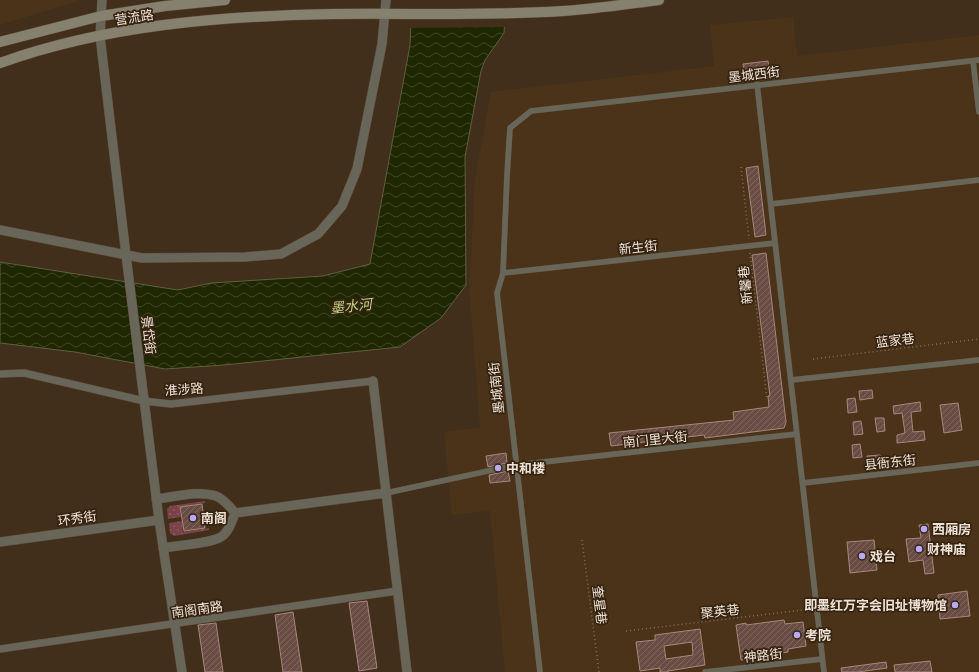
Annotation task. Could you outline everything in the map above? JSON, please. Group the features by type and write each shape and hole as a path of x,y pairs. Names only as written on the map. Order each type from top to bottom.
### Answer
{"main road":[{"name":"营流路","path":"0,42 100,16 165,6 224,0"},
{"name":"营流路","path":"0,63 100,36 176,23 231,18 334,14 402,15 564,11 659,0"}],"street":[{"name":"景岱街","path":"102,0 100,36 128,274 156,499 182,672"},
{"path":"0,230 142,258 245,257 281,254 318,234 342,206 357,169 382,44 386,0"},
{"path":"976,60 979,112"},
{"name":"墨城西街","path":"531,111 976,60"},
{"path":"757,84 824,672"},
{"name":"墨城南街","path":"531,111 510,128 503,273 496,293 540,672"},
{"path":"771,204 979,180"},
{"name":"新生街","path":"503,273 775,243"},
{"path":"791,380 979,360"},
{"name":"淮涉路","path":"0,374 24,373 144,401 171,404 372,381"},
{"path":"372,381 407,672"},
{"name":"南门里大街","path":"386,493 516,465 797,434"},
{"name":"县衙东街","path":"803,483 979,463"},
{"path":"156,499 203,493 217,497 227,504 235,513"},
{"path":"235,513 386,493"},
{"path":"163,548 210,541 222,536 230,526 235,513"},
{"name":"环秀街","path":"0,542 159,520"},
{"name":"南阁南路","path":"0,649 397,591"},
{"name":"神路街","path":"705,672 822,659"}],"path":[{"name":"新馨巷","path":"741,167 767,400"},
{"name":"蓝家巷","path":"813,359 979,339"},
{"name":"奎星巷","path":"582,540 599,672"},
{"name":"聚英巷","path":"626,631 817,609"}],"shaded area":[{"path":"0,0 77,0 76,2 0,25"},
{"path":"793,17 797,56 979,35 979,672 505,672 490,511 452,515 444,432 480,427 469,287 475,178 491,92 714,66 710,25"},
{"path":"205,501 205,503 180,507 181,517 168,519 167,509 170,506"},
{"path":"182,521 183,532 209,528 209,530 174,536 170,533 169,523"}],"water":[{"name":"墨水河","path":"412,0 506,0 504,33 485,60 481,71 465,157 466,285 441,318 400,347 224,365 165,369 75,352 0,343 0,262 178,290 211,283 323,276 370,264 410,45"}],"pier":[{"path":"410,0 508,0 507,27 409,28"}],"building":[{"path":"768,61 770,78 745,81 743,64"},
{"path":"758,166 766,235 755,237 746,168"},
{"path":"766,253 786,422 784,428 705,438 704,435 611,446 609,433 734,420 733,412 769,407 768,396 770,396 752,255"},
{"path":"872,390 873,398 860,400 859,391"},
{"path":"855,398 857,412 848,413 847,399"},
{"path":"920,402 921,411 911,412 913,432 924,431 925,440 897,443 897,435 905,433 902,413 894,414 893,406"},
{"path":"958,403 962,430 944,433 940,405"},
{"path":"875,418 884,418 885,431 877,432"},
{"path":"861,421 863,434 854,435 853,422"},
{"path":"860,444 862,457 853,458 852,445"},
{"path":"506,453 507,463 488,467 486,456"},
{"path":"880,455 881,463 868,465 867,456"},
{"path":"508,471 510,481 490,483 489,475"},
{"name":"南阁","path":"202,504 205,528 184,531 180,507"},
{"name":"财神庙","path":"928,524 934,573 925,574 923,560 909,562 906,539 921,538 919,525"},
{"name":"戏台","path":"874,540 877,570 850,573 847,542"},
{"path":"967,591 970,616 940,619 938,595"},
{"path":"367,601 377,668 359,671 349,603"},
{"path":"293,612 302,672 283,672 275,615"},
{"path":"784,620 785,624 803,622 806,646 788,649 788,652 751,657 751,659 741,660 736,625"},
{"path":"216,623 223,672 205,672 198,625"},
{"path":"700,629 705,665 668,672 660,672 660,668 640,671 636,642 655,640 655,635","holes":["692,642 693,655 666,659 664,646"]},
{"path":"930,661 932,672 895,672 894,665"},
{"path":"886,662 887,668 858,672 842,672 841,668"}],"place":[{"name":"中和楼","path":"498,468"},
{"name":"南阁","path":"193,518"},
{"name":"西厢房","path":"924,529"},
{"name":"财神庙","path":"919,549"},
{"name":"戏台","path":"862,556"},
{"name":"即墨红万字会旧址博物馆","path":"955,605"},
{"name":"考院","path":"797,635"}]}
